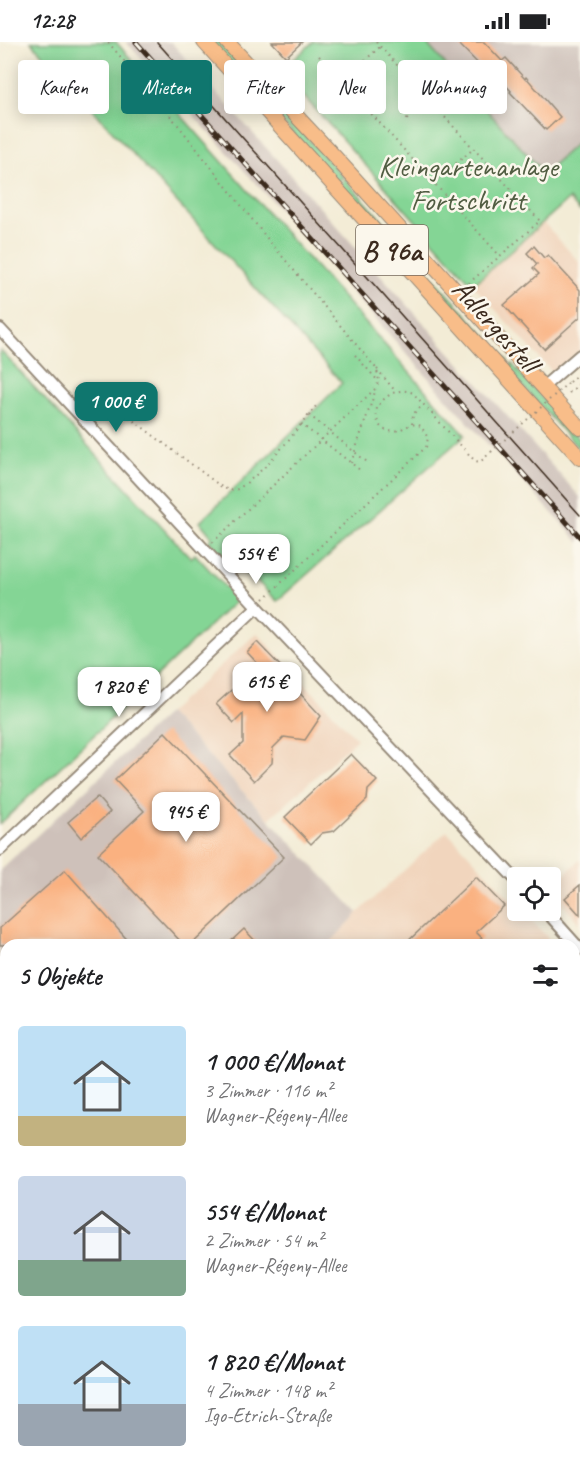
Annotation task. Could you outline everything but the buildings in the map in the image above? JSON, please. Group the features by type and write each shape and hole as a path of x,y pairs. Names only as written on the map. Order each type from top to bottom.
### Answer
{"main road":[{"name":"Adlergestell","path":"204,42 580,458"},
{"name":"Adlergestell","path":"227,42 342,165 580,428"}],"street":[{"path":"0,329 257,607 507,870"},
{"path":"543,387 580,355"},
{"path":"0,850 257,607"},
{"path":"553,921 567,939"}],"path":[{"path":"108,42 178,124 266,237 396,392"},
{"path":"376,42 398,67"},
{"path":"365,60 380,47"},
{"path":"319,56 323,60"},
{"path":"371,114 500,255"},
{"path":"407,120 409,114"},
{"path":"441,114 540,221 469,282"},
{"path":"433,183 473,149"},
{"path":"355,356 379,382"},
{"path":"351,463 379,382 375,367"},
{"path":"268,595 423,450 428,442 427,434 421,426 412,424 391,431 382,428 376,417 379,404 396,392 409,391 472,460 480,462 580,372"},
{"path":"569,393 580,383"},
{"path":"204,550 376,388"},
{"path":"105,399 223,488 234,491 242,487 273,457 317,405"},
{"path":"412,424 413,414 423,405"},
{"path":"309,415 367,462"},
{"path":"301,424 360,470"}],"shaded area":[{"path":"126,42 171,42 187,60 143,60"},
{"path":"425,42 580,42 580,140 544,173 490,114 507,114 507,60 441,60"},
{"path":"212,88 224,101 224,114 236,114 580,497 580,543 473,428 349,289 322,255 192,114 212,114"},
{"path":"543,222 580,263 580,351 554,374 473,285"},
{"path":"257,633 357,739 269,819 168,713"},
{"path":"168,713 358,913 334,939 0,939 0,870"},
{"path":"447,831 507,895 507,921 532,921 549,939 334,939 358,913"},
{"path":"580,860 580,924 561,902 561,877"}],"green space":[{"path":"31,42 116,42 132,60 121,60 121,114 180,114 465,435 277,601 257,581 228,562 209,541 212,537 200,522 342,383 97,114 109,114 109,60 47,60"},
{"path":"210,42 220,42 236,60 226,60"},
{"name":"Kleingartenanlage Fortschritt","path":"313,42 425,42 441,60 398,60 398,114 490,114 544,173 580,140 580,211 569,199 473,285 320,114 386,114 386,60 317,60 317,111 305,98 305,60 293,60"},
{"path":"275,114 286,114 343,177 337,182"},
{"path":"345,179 508,361 505,367 340,185"},
{"path":"0,350 191,558 195,554 237,600 0,824"},
{"path":"512,364 580,440 580,450 508,370"}],"tram line":[{"path":"157,42 580,515"}],"railway":[{"path":"136,42 580,537"}]}
